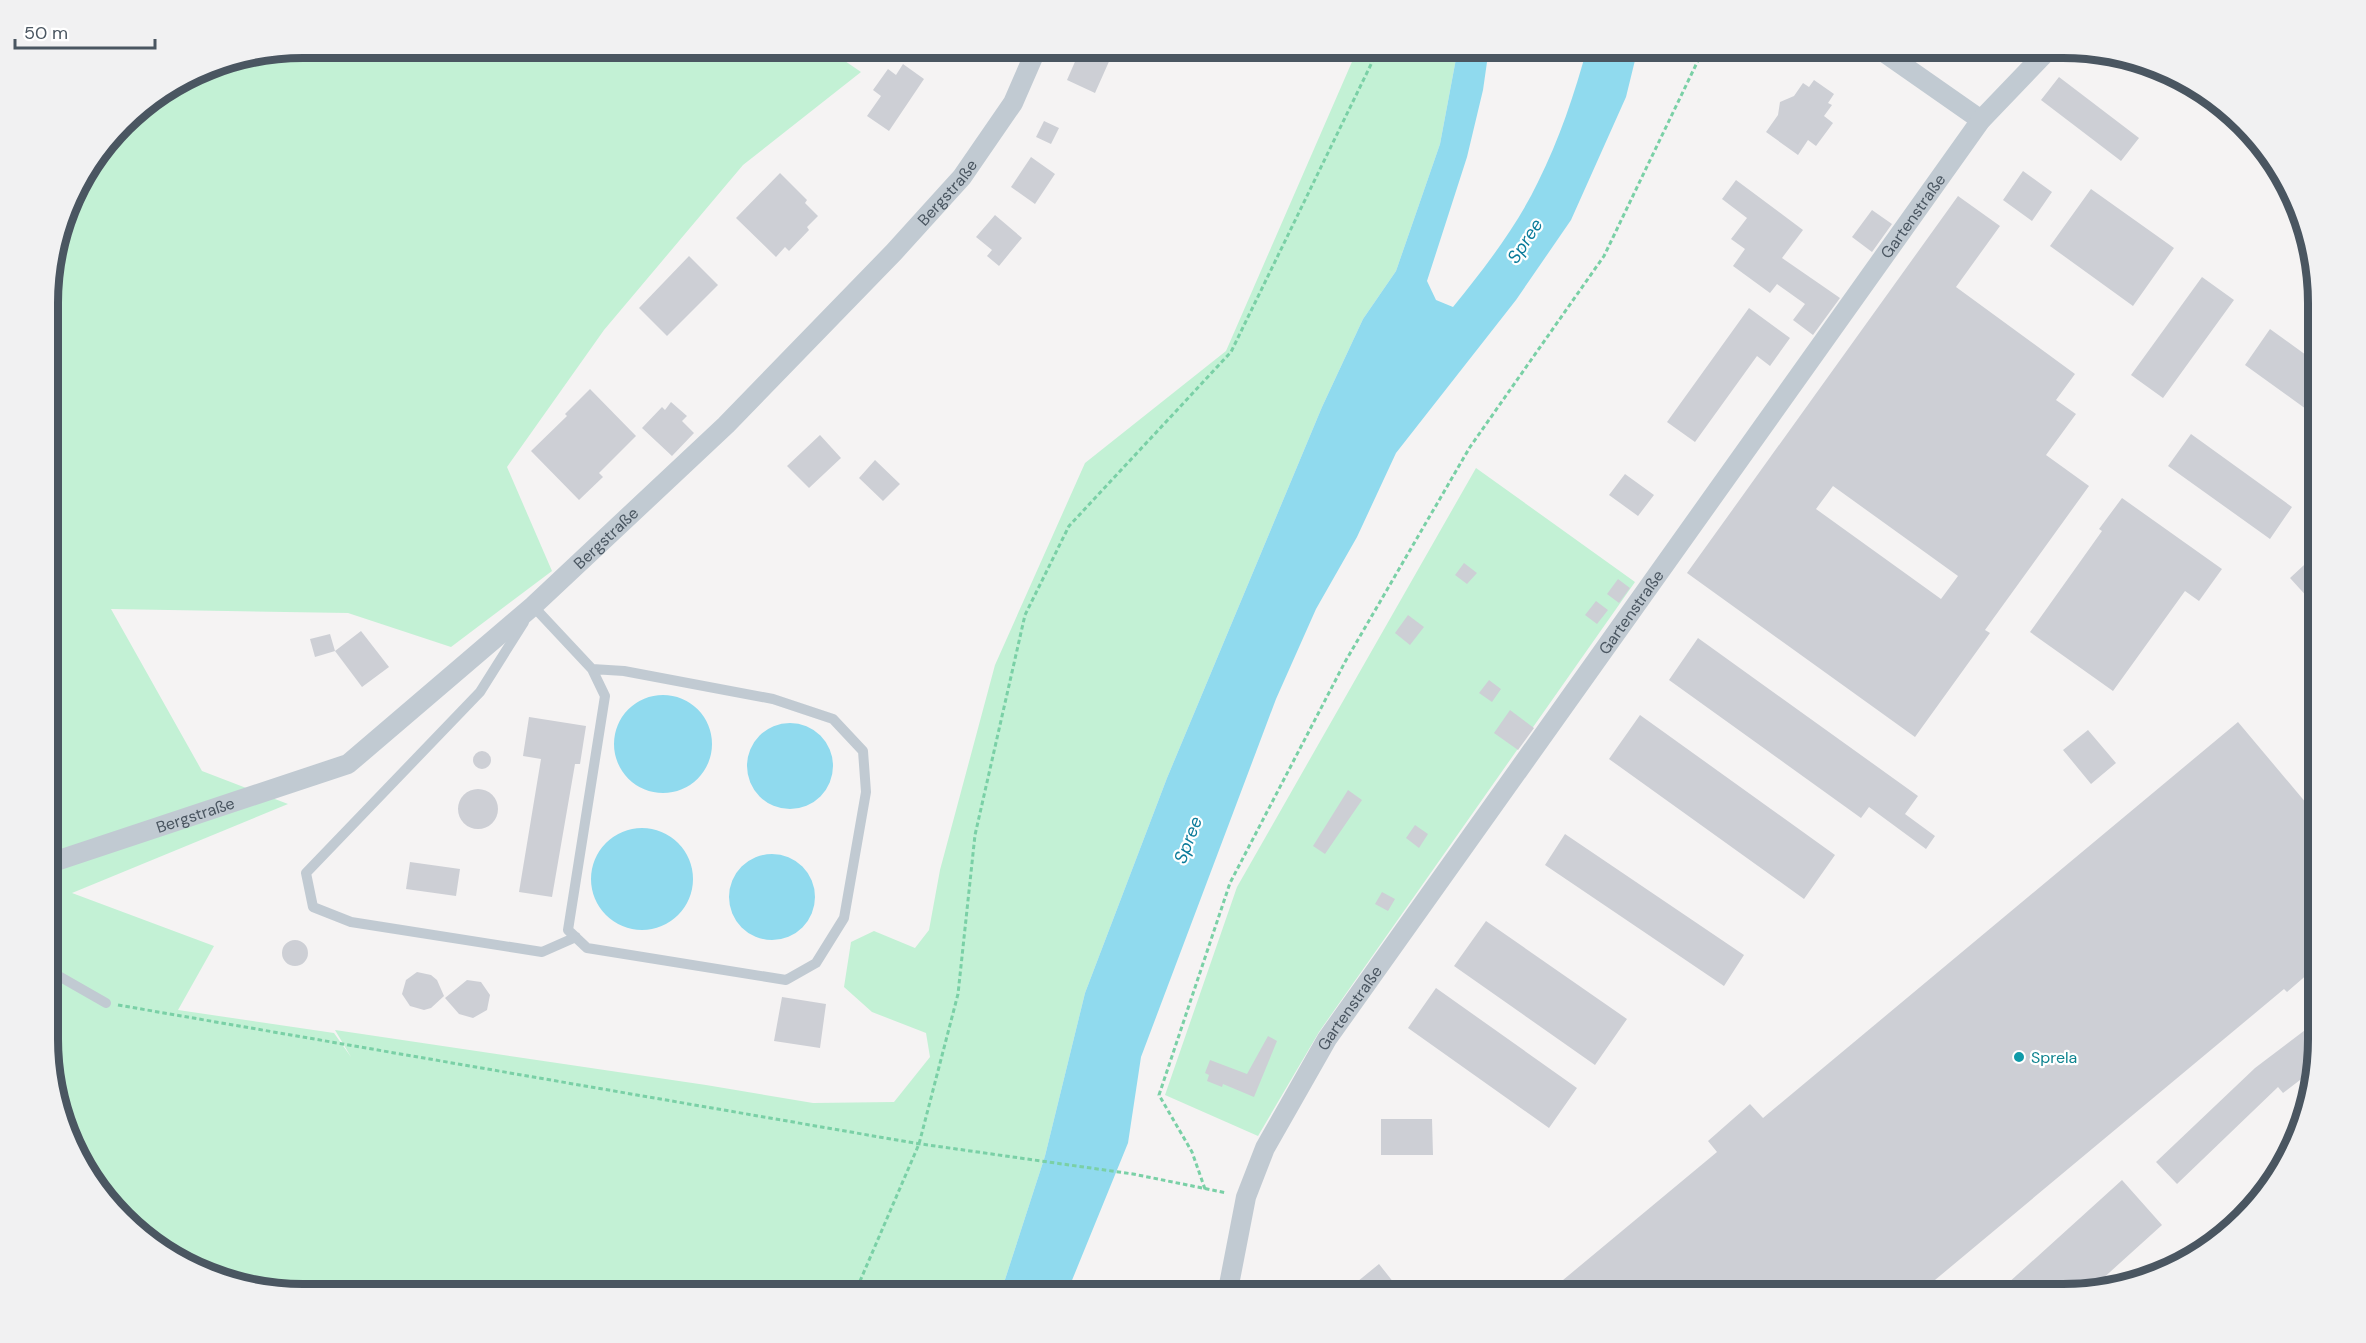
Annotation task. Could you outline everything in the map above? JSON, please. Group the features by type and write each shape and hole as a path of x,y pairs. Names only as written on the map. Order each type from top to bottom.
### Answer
{"street":[{"name":"Bergstraße","path":"58,860 348,764 533,606 726,425 962,177 1013,104 1033,58"},
{"path":"1892,58 1981,120"},
{"name":"Gartenstraße","path":"1229,1284 1246,1197 1265,1148 1327,1039 1981,120 2040,58"}],"lane":[{"path":"576,937 542,952 351,922 313,907 306,873 480,692 533,606 592,669 605,696 568,930 576,937 587,948 786,980 816,963 844,918 866,792 863,751 833,719 772,699 624,671 592,669"},
{"path":"58,976 106,1003"}],"path":[{"path":"859,1284 919,1144 958,994 975,835 1025,615 1069,526 1231,352 1374,58"},
{"path":"106,1003 919,1144 1133,1174 1205,1189 1192,1152 1159,1095 1230,883 1346,662 1470,447 1604,256 1699,58"}],"green space":[{"path":"841,58 861,72 743,165 604,330 507,467 552,571 451,647 348,613 111,609 202,771 288,804 72,893 214,946 178,1010 334,1033 351,1057 335,1030 813,1103 894,1102 930,1057 926,1033 872,1012 844,987 851,942 874,931 915,948 929,930 940,870 995,665 1085,463 1226,351 1354,58 1456,58 1440,144 1396,271 1363,319 1322,407 1167,778 1085,993 1045,1156 1004,1284 288,1284 240,1276 195,1259 154,1234 119,1201 91,1162 77,1133 63,1087 59,1055 58,304 63,256 77,210 91,181 109,154 142,119 181,91 210,77 256,63 288,59"},
{"path":"1476,468 1635,582 1319,1032 1258,1136 1165,1095 1237,887"}],"water":[{"name":"Spree","path":"1456,58 1488,58 1483,90 1467,157 1427,281 1436,300 1453,307 1499,247 1530,198 1560,133 1584,58 1636,58 1626,97 1571,220 1516,300 1396,453 1357,537 1316,609 1276,699 1141,1057 1128,1143 1070,1284 1004,1284 1045,1156 1085,993 1167,778 1322,407 1363,319 1396,271 1440,144"},
{"path":"663,695 682,699 698,709 708,725 712,744 708,763 698,779 682,789 663,793 644,789 628,779 618,763 614,744 618,725 628,709 644,699"},
{"path":"790,723 814,730 826,742 833,766 826,790 814,802 790,809 766,802 754,790 747,766 754,742 766,730"},
{"path":"642,828 662,832 678,843 689,859 693,879 689,899 678,915 662,926 642,930 622,926 606,915 595,899 591,879 595,859 606,843 622,832"},
{"path":"772,854 796,861 808,873 815,897 808,921 796,933 772,940 748,933 736,921 729,897 736,873 748,861"}],"building":[{"path":"1077,58 1111,58 1095,93 1067,80"},
{"path":"903,64 924,79 889,131 867,116 881,96 873,90 888,69 896,75"},
{"path":"2059,77 2139,138 2121,161 2041,100"},
{"path":"1814,80 1834,94 1828,103 1832,105 1824,116 1833,123 1816,146 1808,140 1798,155 1766,132 1778,115 1780,102 1794,96 1803,83 1809,87"},
{"path":"1044,121 1059,128 1051,144 1036,137"},
{"path":"1031,157 1055,174 1035,204 1011,187"},
{"path":"2023,171 2052,192 2032,221 2003,200"},
{"path":"780,173 807,200 805,203 818,216 807,227 809,230 789,251 785,247 776,257 736,218"},
{"path":"1736,180 1803,230 1782,258 1840,298 1813,335 1793,320 1805,304 1777,284 1770,293 1733,266 1745,249 1731,239 1747,218 1722,199"},
{"path":"2091,189 2174,248 2133,306 2050,246"},
{"path":"1958,196 2000,226 1956,287 2075,374 2056,400 2076,414 2046,455 2089,486 1985,630 1990,633 1915,737 1687,573","holes":["1833,486 1958,576 1941,599 1816,509"]},
{"path":"1872,210 1892,224 1872,252 1852,237"},
{"path":"995,215 1022,238 999,266 987,256 992,250 976,237"},
{"path":"689,256 718,285 667,336 639,308"},
{"path":"2202,277 2234,300 2163,398 2131,375"},
{"path":"1749,308 1790,338 1770,366 1757,356 1695,442 1667,422"},
{"path":"2270,329 2308,356 2308,410 2245,365"},
{"path":"590,389 636,436 599,473 603,477 579,500 531,451 567,416 565,414"},
{"path":"671,402 687,416 682,421 694,433 672,456 642,428 662,407 665,410"},
{"path":"2191,434 2292,507 2270,539 2168,466"},
{"path":"820,435 841,458 809,488 787,466"},
{"path":"875,460 900,484 883,501 859,478"},
{"path":"1625,474 1654,495 1638,516 1609,495"},
{"path":"2122,498 2222,569 2199,601 2185,591 2113,691 2030,632 2102,531 2099,529"},
{"path":"2308,561 2308,598 2290,578"},
{"path":"1464,563 1477,573 1467,584 1455,575"},
{"path":"1618,579 1630,588 1619,603 1607,594"},
{"path":"1596,601 1608,610 1597,624 1585,615"},
{"path":"1408,615 1424,627 1410,645 1395,633"},
{"path":"361,631 389,667 362,687 335,651"},
{"path":"330,634 335,651 315,657 310,639"},
{"path":"1698,638 1918,796 1905,814 1935,836 1926,849 1869,807 1861,818 1669,680"},
{"path":"1489,680 1501,689 1492,702 1479,693"},
{"path":"1510,710 1534,728 1518,750 1494,733"},
{"path":"1640,715 1835,855 1804,899 1609,759"},
{"path":"529,717 586,726 580,764 575,764 552,897 519,892 541,759 523,756"},
{"name":"Sprela","path":"2238,722 2308,805 2308,974 2287,992 2284,989 1930,1284 1558,1284 1717,1152 1708,1141 1750,1104 1763,1118"},
{"path":"2088,730 2116,763 2091,784 2063,750"},
{"path":"482,751 488,754 491,760 488,766 482,769 476,766 473,760 476,754"},
{"path":"478,789 486,790 492,795 497,801 497,817 492,823 486,828 478,829 470,828 464,823 459,817 458,809 459,801 464,795 470,790"},
{"path":"1348,790 1362,800 1325,854 1313,846"},
{"path":"1415,825 1428,834 1419,848 1406,838"},
{"path":"1565,834 1744,955 1724,986 1545,865"},
{"path":"410,862 460,869 456,896 406,889"},
{"path":"1382,892 1395,899 1388,911 1375,904"},
{"path":"1486,921 1627,1019 1595,1065 1454,966"},
{"path":"295,940 304,944 308,953 304,962 295,966 286,962 282,953 286,944"},
{"path":"417,972 431,975 437,980 444,996 431,1008 424,1010 410,1006 402,994 406,980"},
{"path":"467,980 481,982 490,995 487,1010 473,1018 459,1014 445,998"},
{"path":"1436,988 1577,1088 1549,1128 1408,1028"},
{"path":"782,997 826,1004 820,1048 774,1041"},
{"path":"2308,1028 2304,1077 2283,1093 2278,1087 2177,1184 2156,1162 2255,1068"},
{"path":"1268,1036 1277,1041 1254,1097 1223,1084 1222,1087 1207,1081 1209,1075 1205,1073 1210,1060 1247,1074"},
{"path":"1381,1119 1432,1119 1433,1155 1381,1155"},
{"path":"2122,1180 2162,1225 2100,1281 2078,1284 2007,1284"},
{"path":"1379,1264 1395,1284 1354,1284"}],"place":[{"name":"Sprela","path":"2019,1057"}]}
